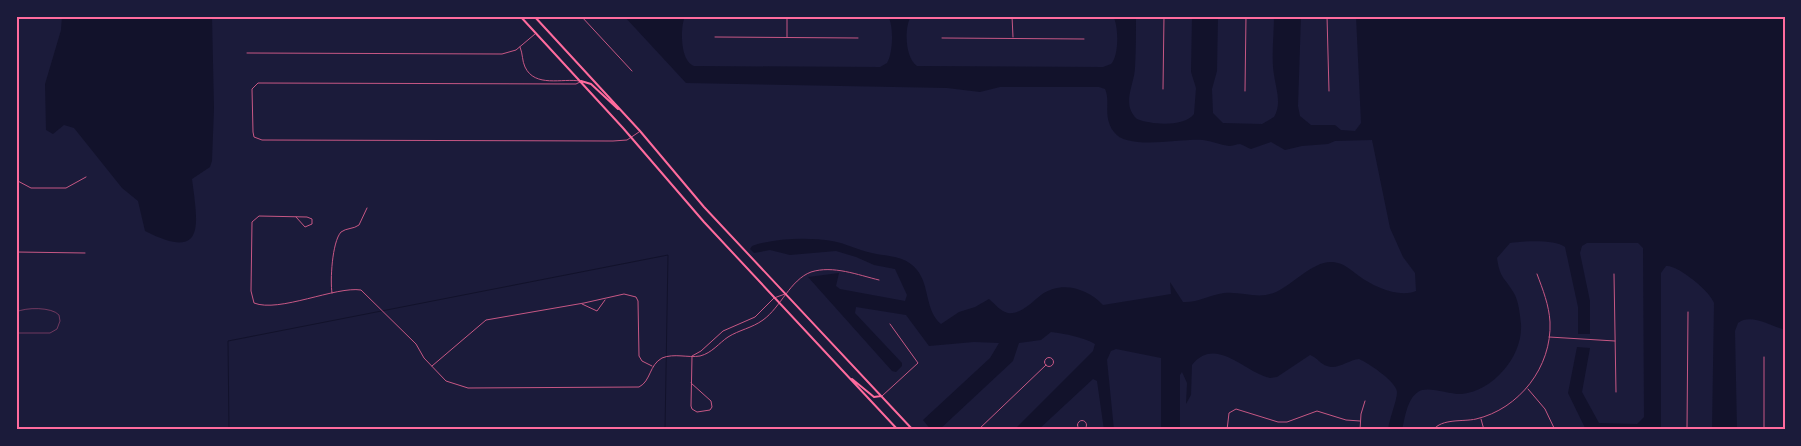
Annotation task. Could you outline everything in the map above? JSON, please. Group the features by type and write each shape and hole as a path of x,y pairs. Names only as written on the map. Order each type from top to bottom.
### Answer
{"main road":[{"path":"520,16 632,138 704,222 898,430"},
{"path":"534,16 640,131 704,207 913,430"},
{"path":"581,81 592,84 614,107 620,110"},
{"path":"850,378 874,396 881,396"}],"street":[{"path":"581,16 632,71"},
{"path":"787,16 787,38"},
{"path":"1012,16 1012,38"},
{"path":"1163,89 1164,16"},
{"path":"1245,90 1246,16"},
{"path":"1327,16 1329,90"},
{"path":"248,53 498,54 512,52 520,48 536,33"},
{"path":"716,37 858,38"},
{"path":"942,38 1084,39"},
{"path":"520,48 524,65 534,78 581,81"},
{"path":"581,81 576,84 262,83 254,85 252,89 253,132 254,137 262,140 613,141 632,138 640,131"},
{"path":"16,180 31,188 66,188 86,177"},
{"path":"332,294 330,280 338,237 345,230 359,225 367,208"},
{"path":"296,217 305,227 309,227 312,224 310,217 259,216 252,222 252,301 262,305 357,289 367,293 418,346 424,358 451,384 468,388 630,389 639,387 646,383 652,366 660,359 669,356 705,354 728,337 760,322 780,304 786,294 804,276 818,270 835,270 879,280"},
{"path":"16,252 85,253"},
{"path":"1433,430 1438,424 1481,418 1502,409 1527,388 1540,368 1549,337 1549,310 1537,274"},
{"path":"1614,274 1616,392"},
{"path":"432,366 486,320 581,304 624,294 636,297 638,305 639,356 642,361 652,366"},
{"path":"692,356 728,328 755,317 774,298 786,294"},
{"path":"581,304 597,311 606,298"},
{"path":"1687,430 1688,312"},
{"path":"881,396 918,363 890,324"},
{"path":"1549,337 1616,341"},
{"path":"691,383 711,401 712,407 710,410 697,412 692,408 691,383 692,356"},
{"path":"1764,357 1764,430"},
{"path":"978,430 1046,365"},
{"path":"1527,388 1546,409 1555,430"},
{"path":"1360,430 1360,421 1365,401"},
{"path":"1227,430 1229,413 1236,409 1278,422 1287,422 1318,411 1346,420 1360,421"},
{"path":"1481,418 1484,430"}],"lane":[{"path":"16,312 23,310 53,311 59,315 60,321 57,329 50,333 16,333"}],"shaded area":[{"path":"62,16 212,16 214,108 212,161 210,167 192,179 196,224 194,234 188,240 179,242 165,240 145,231 138,201 122,188 74,128 64,125 53,134 46,130 45,84 61,30"},
{"path":"624,16 685,16 682,28 682,44 686,58 694,66 880,67 887,63 891,53 892,33 888,16 911,16 907,28 907,42 910,56 917,66 1103,67 1111,64 1116,55 1117,33 1113,16 1136,16 1135,68 1129,101 1130,107 1137,119 1151,123 1167,124 1183,121 1194,114 1196,88 1191,72 1192,16 1218,16 1217,71 1212,89 1213,113 1223,123 1262,124 1274,117 1278,107 1273,61 1274,16 1301,16 1298,106 1300,116 1311,125 1335,125 1341,130 1355,131 1361,123 1356,16 1785,16 1785,330 1761,321 1749,319 1738,323 1735,331 1737,430 1712,430 1714,303 1707,292 1693,280 1678,269 1666,266 1661,273 1661,430 1586,430 1568,393 1577,347 1590,348 1582,392 1599,423 1637,424 1644,417 1643,248 1638,243 1587,243 1582,246 1580,253 1590,301 1590,334 1578,334 1578,307 1565,247 1560,244 1547,242 1516,242 1510,243 1497,258 1502,275 1515,295 1520,313 1520,336 1512,359 1495,379 1474,391 1462,394 1433,390 1418,392 1411,399 1402,430 1388,430 1397,396 1392,383 1369,364 1359,359 1331,367 1310,355 1277,377 1270,378 1260,375 1231,358 1211,354 1201,357 1192,365 1191,395 1186,404 1187,383 1182,372 1180,375 1180,430 1161,430 1161,358 1116,349 1111,351 1107,360 1114,430 1104,430 1097,381 1093,379 1038,430 1014,430 1093,351 1095,344 1074,336 1051,332 1041,340 1019,343 1013,361 939,430 931,430 923,420 990,358 999,343 974,342 929,346 906,315 856,307 855,313 902,363 902,366 896,372 892,371 808,277 839,273 836,286 840,289 905,301 907,295 895,269 874,265 836,251 790,255 770,250 754,253 750,249 752,246 781,240 823,240 902,259 912,265 921,276 932,312 941,324 959,312 975,307 989,299 1000,309 1012,313 1026,307 1049,290 1066,287 1082,291 1097,299 1103,305 1171,294 1170,282 1183,302 1224,293 1263,295 1276,292 1311,269 1326,262 1344,265 1365,280 1387,290 1409,293 1416,291 1415,273 1403,257 1390,228 1372,140 1335,141 1328,144 1302,146 1285,150 1271,142 1251,149 1240,144 1229,146 1203,140 1130,141 1121,138 1110,126 1107,115 1107,94 1105,89 1099,87 1000,87 980,92 947,88 686,83"}],"waterway":[{"path":"229,430 228,341 668,255 665,430"}]}
